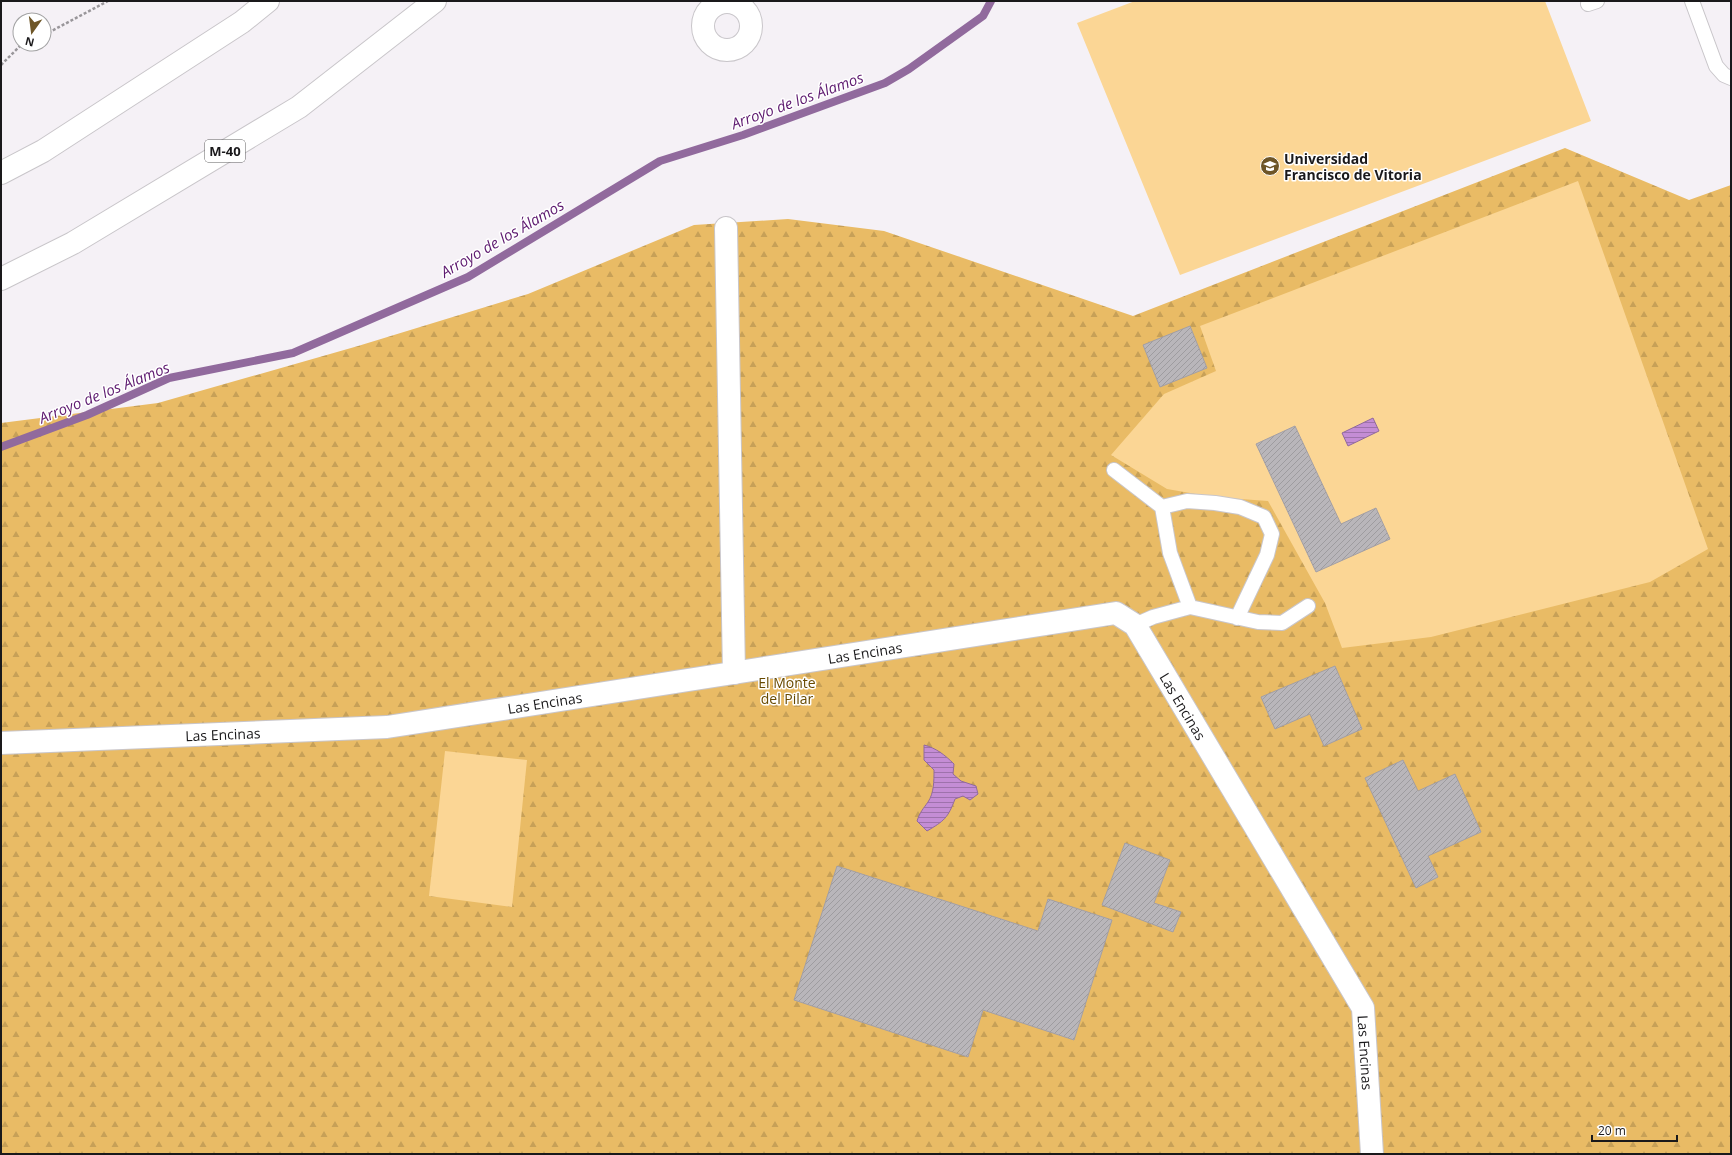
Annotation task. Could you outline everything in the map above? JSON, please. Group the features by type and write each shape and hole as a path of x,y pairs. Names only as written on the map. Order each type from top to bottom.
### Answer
{"main road":[{"path":"1,173 43,151 242,22 268,1"},
{"name":"M-40","path":"1,279 73,243 300,107 435,1"},
{"path":"726,228 734,673"},
{"name":"Las Encinas","path":"1,743 387,726 1116,613 1135,625 1363,1008 1372,1154"}],"lane":[{"path":"1692,1 1716,66 1724,75 1731,78"},
{"path":"1114,470 1162,507 1170,553 1190,607"},
{"path":"1162,507 1187,502 1215,503 1240,507 1264,517 1272,534 1267,555 1237,618"},
{"path":"1135,625 1153,617 1190,607 1258,622 1282,622 1308,606"}],"path":[{"path":"52,31 108,1"},
{"path":"1,65 14,52"}],"green space":[{"name":"El Monte del Pilar","path":"1565,148 1689,200 1731,185 1731,1154 1,1154 1,423 158,403 358,346 528,294 694,225 788,219 884,231 1133,316"}],"shaded area":[{"path":"1135,1 1545,1 1591,121 1180,275 1077,23"},
{"path":"1578,181 1708,549 1650,582 1431,637 1342,648 1325,603 1268,501 1213,497 1167,489 1111,455 1164,394 1216,371 1200,326"},
{"path":"1373,418 1379,431 1348,446 1342,433"},
{"path":"924,745 936,750 951,761 954,764 953,774 961,781 976,786 978,794 970,800 963,796 955,799 948,815 927,831 917,821 920,813 930,798 934,783 934,770 924,760"},
{"path":"445,751 527,760 512,907 429,896"}],"building":[{"path":"1190,326 1207,368 1160,387 1143,345"},
{"path":"1295,426 1341,524 1376,508 1390,539 1316,572 1256,444"},
{"path":"1335,666 1362,729 1324,746 1310,714 1275,729 1261,697"},
{"path":"1403,760 1418,791 1455,774 1481,832 1428,856 1438,877 1416,888 1365,778"},
{"path":"1125,843 1170,860 1154,903 1181,912 1173,932 1102,905"},
{"path":"837,866 1038,931 1048,899 1112,920 1074,1040 983,1010 968,1057 794,1000"}],"waterway":[{"name":"Arroyo de los Álamos","path":"1,447 87,415 169,378 293,353 468,277 660,161 743,135 885,83 909,69 983,16 991,1"}],"place":[{"name":"Universidad Francisco de Vitoria","path":"1270,166"}]}
